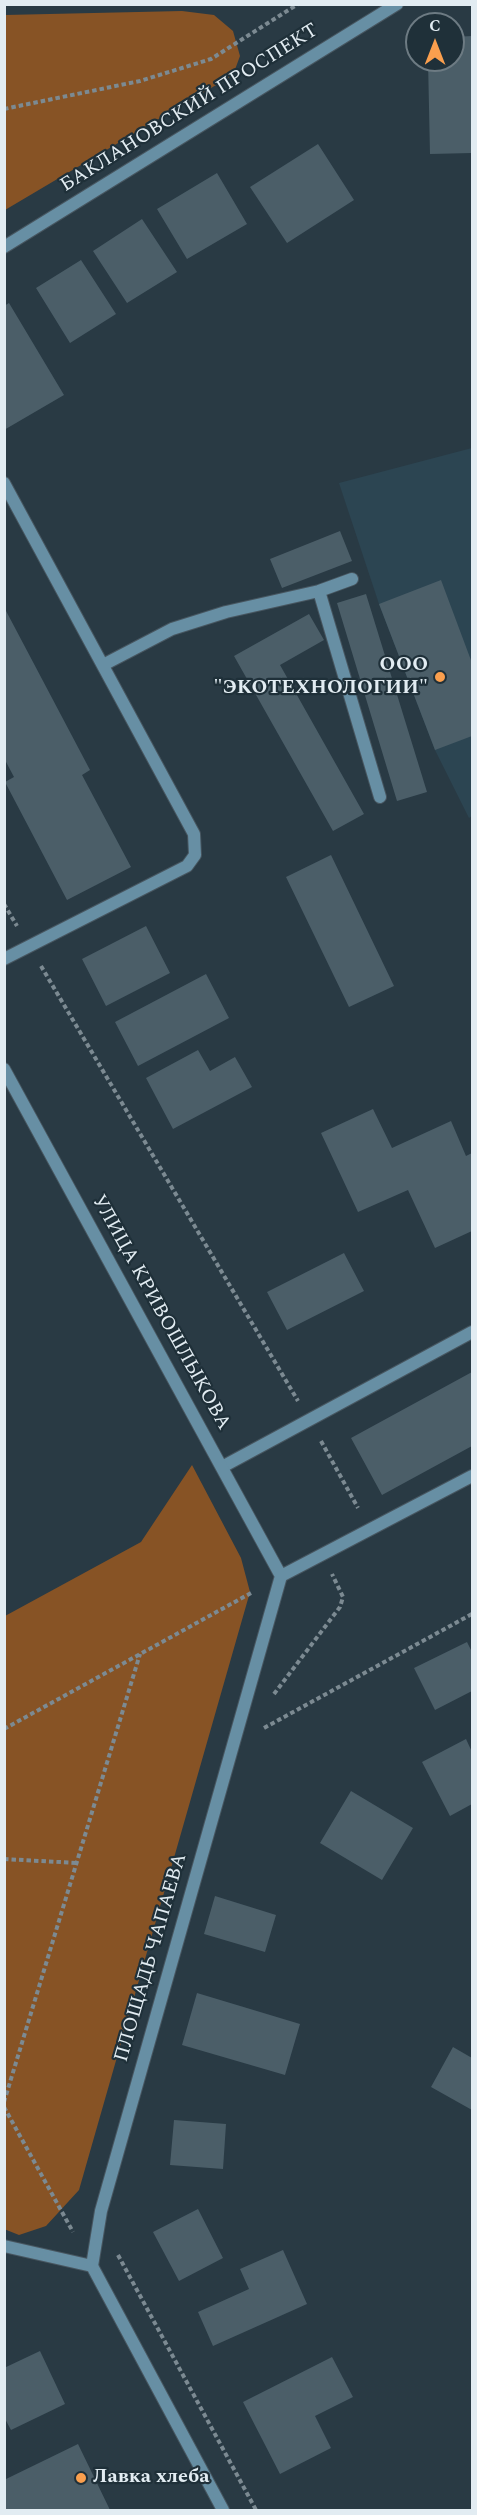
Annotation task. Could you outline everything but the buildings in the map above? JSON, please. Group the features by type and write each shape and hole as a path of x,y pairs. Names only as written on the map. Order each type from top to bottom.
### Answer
{"street":[{"name":"БАКЛАНОВСКИЙ ПРОСПЕКТ","path":"4,247 397,4"},
{"path":"4,483 194,834 195,855 187,866 4,959"},
{"path":"103,665 172,628 226,612 319,591 352,579"},
{"path":"319,591 380,797"},
{"name":"УЛИЦА КРИВОШЛЫКОВА","path":"4,1069 281,1576"},
{"path":"222,1467 472,1332"},
{"path":"281,1576 472,1476"},
{"name":"ПЛОЩАДЬ ЧАПАЕВА","path":"92,2266 101,2211 281,1576"},
{"path":"4,2246 92,2266 223,2511"}],"path":[{"path":"4,110 140,81 211,59 298,4"},
{"path":"4,904 309,1420 363,1517"},
{"path":"4,1729 281,1576"},
{"path":"263,1729 472,1614"},
{"path":"92,2266 4,2104 140,1654"},
{"path":"4,1859 77,1863"},
{"path":"113,2246 256,2511"}],"shaded area":[{"path":"182,11 214,15 233,31 240,56 233,75 5,210 5,15"},
{"name":"ООО \"ЭКОТЕХНОЛОГИИ\"","path":"472,448 472,816 469,818 435,750 379,604 339,483"},
{"path":"192,1465 241,1558 250,1592 79,2190 46,2226 19,2235 4,2229 5,1616 141,1542"}],"place":[{"name":"ООО \"ЭКОТЕХНОЛОГИИ\"","path":"440,677"},
{"name":"Лавка хлеба","path":"81,2478"}]}
